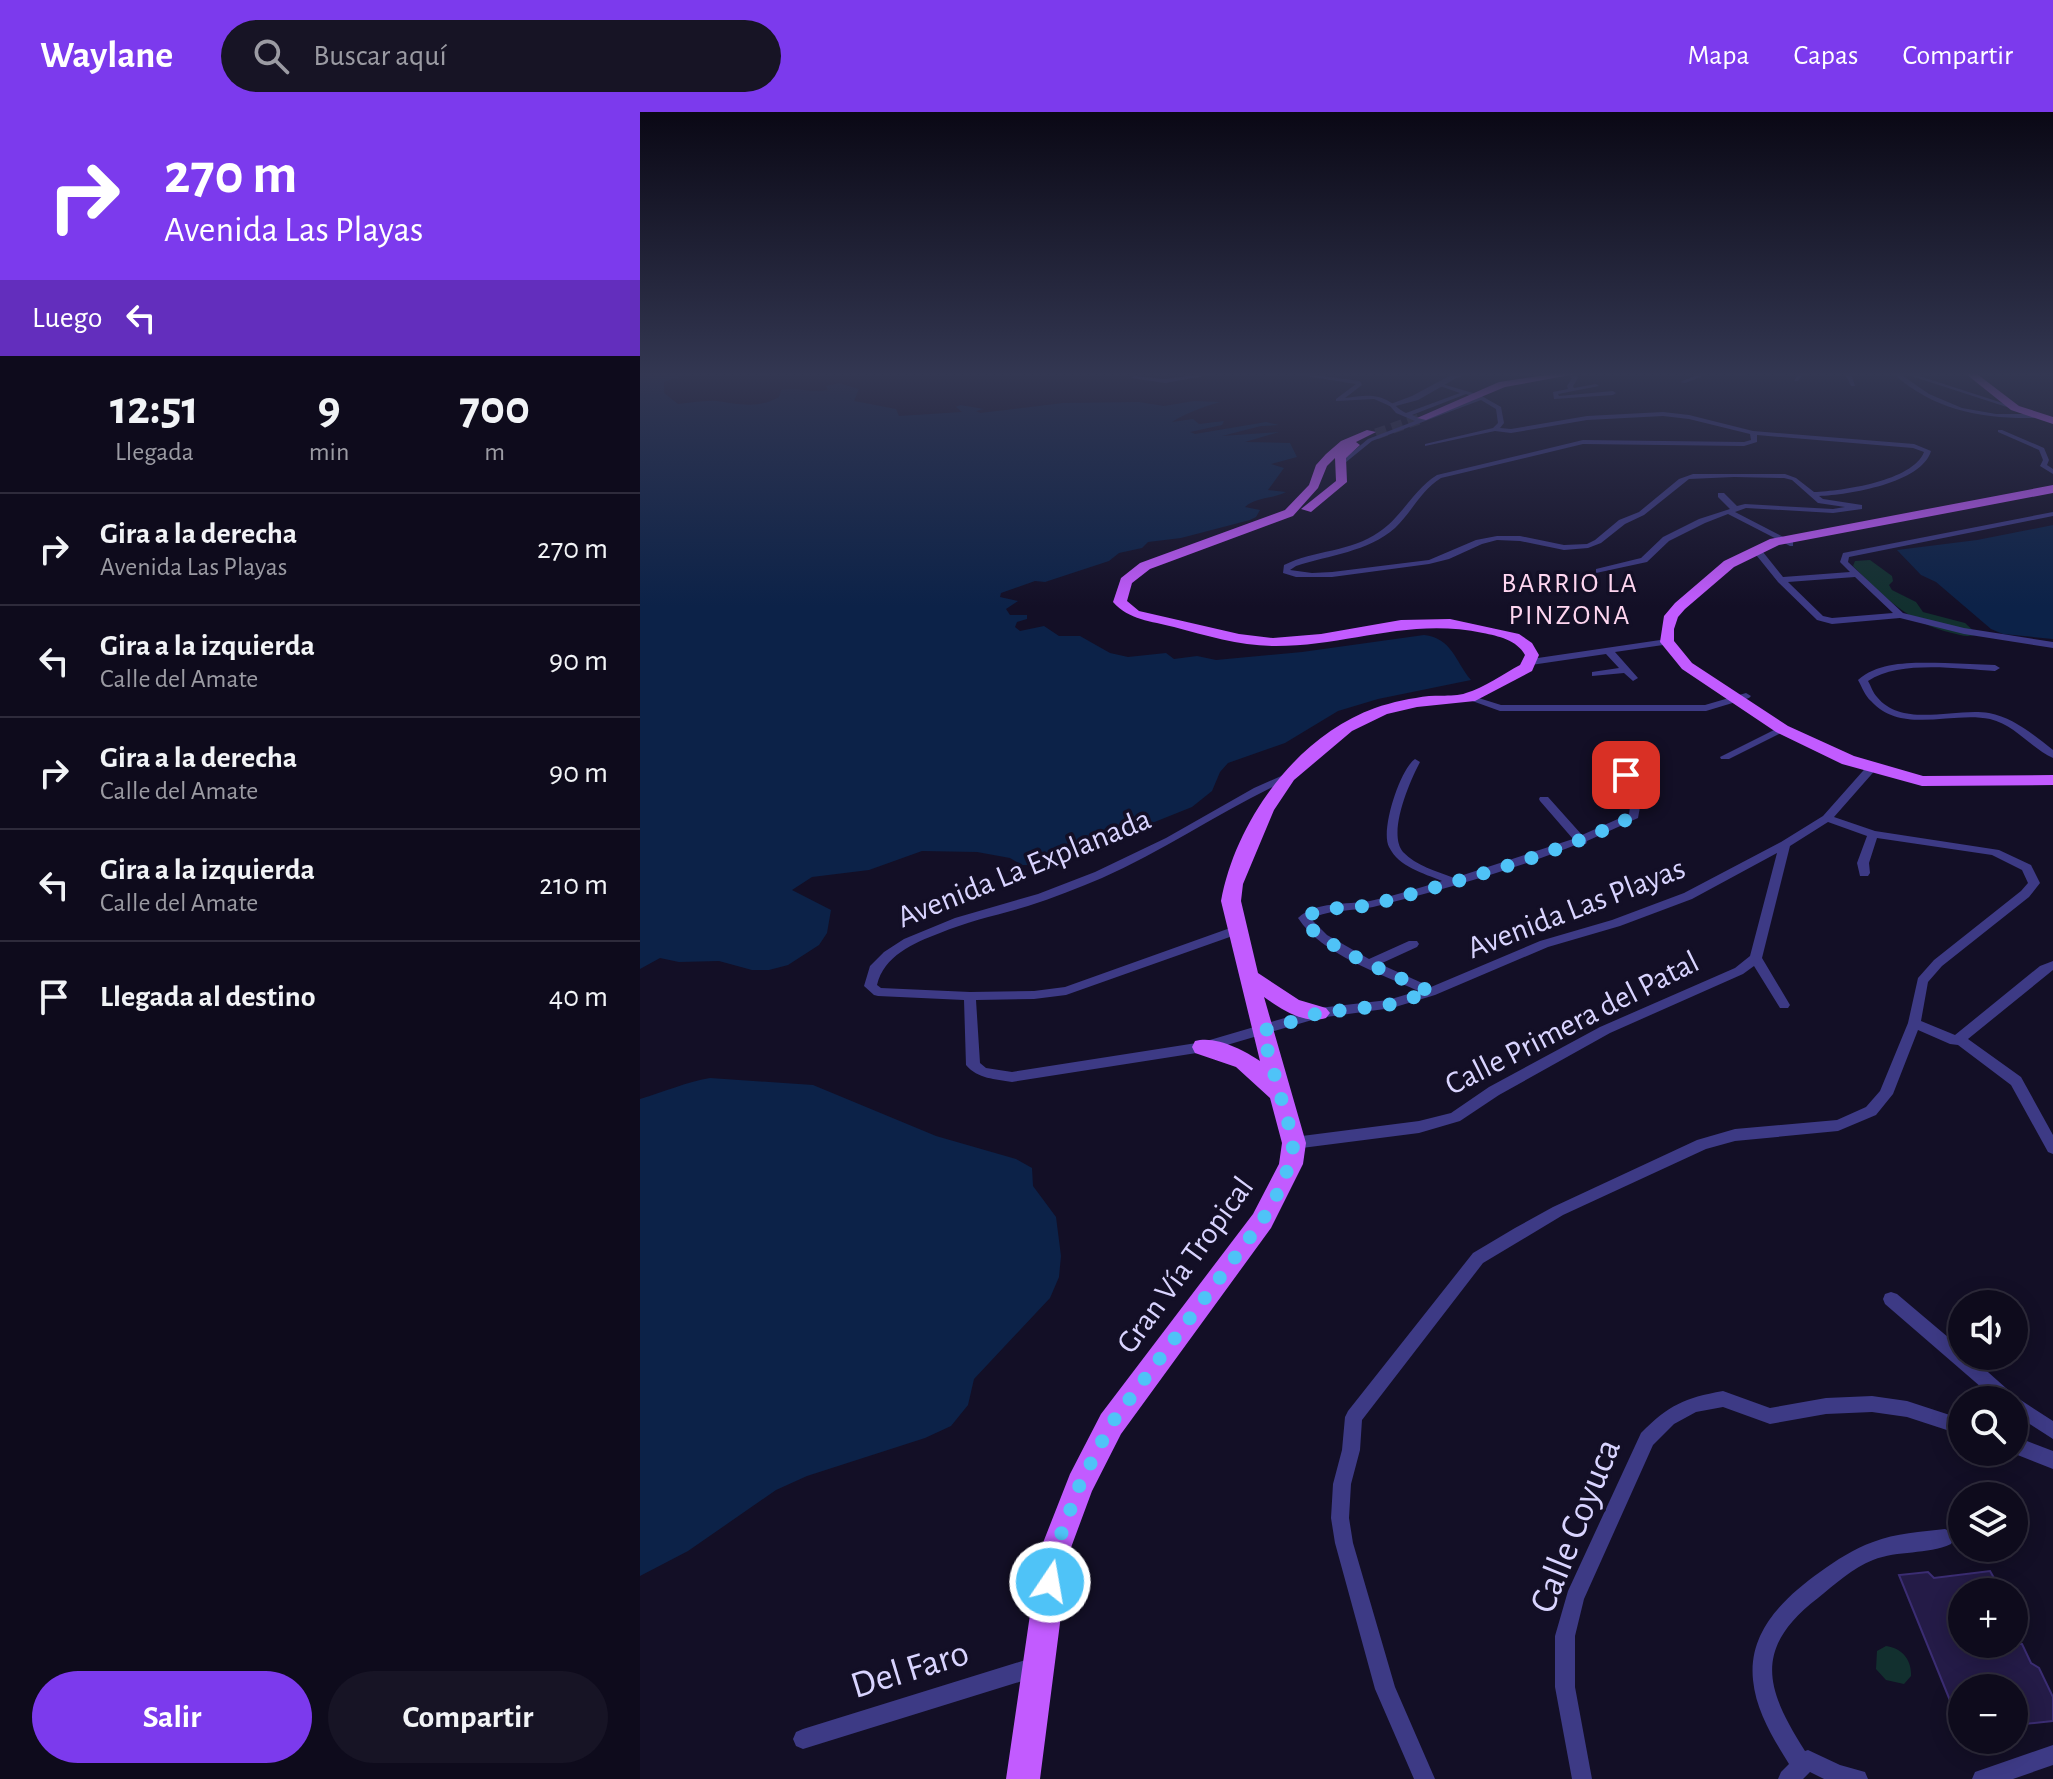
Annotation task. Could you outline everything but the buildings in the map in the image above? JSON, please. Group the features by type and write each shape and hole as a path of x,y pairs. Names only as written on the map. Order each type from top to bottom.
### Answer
{"main road":[{"path":"1294,1143 1262,1031 1231,901 1234,884 1265,810 1288,776 1361,718 1417,702 1469,698 1527,668 1531,662 1530,648 1509,635 1454,624 1402,623 1273,642 1255,641 1135,614 1120,602 1121,589 1129,578 1145,566 1289,513 1314,486 1322,465 1335,452"},
{"path":"1161,618 1141,611 1129,597 1136,581 1154,569 1287,523 1341,482 1340,457 1345,452"},
{"path":"1874,767 1813,738 1687,666 1667,642 1671,616 1729,564 1786,542 2053,489"},
{"path":"1786,542 2053,496"},
{"path":"1756,552 1683,618 1679,631 1687,652 1782,729 1848,760 1874,767 1944,777 2053,778"},
{"path":"1250,977 1292,1006 1319,1013"},
{"path":"1203,1047 1245,1060 1279,1095"},
{"name":"Gran Vía Tropical","path":"1023,1779 1054,1553 1080,1484 1126,1402 1262,1221 1284,1182 1294,1143"}],"street":[{"path":"1340,465 1356,452"},
{"path":"1542,452 1439,476 1427,485 1392,527 1374,539 1293,564 1286,571 1300,576 1324,576 1429,562 1473,543 1497,538 1516,537 1555,548 1590,545 1607,536 1623,521 1643,514 1657,499 1690,476 1779,475 1794,479 1821,501 1854,504 1860,509 1833,511 1751,506 1702,521 1666,539 1644,560 1599,571"},
{"path":"1813,494 1852,492 1905,474 1926,458 1928,452"},
{"path":"2043,452 2046,460 2043,466 2053,472"},
{"path":"1721,495 1732,511 1786,542"},
{"path":"1900,615 1843,558 1860,551 2053,514"},
{"path":"1756,552 1820,618 1900,615 1964,631 2053,645"},
{"path":"1781,580 1858,574"},
{"path":"1531,662 1667,642"},
{"path":"1608,650 1633,678 1612,680"},
{"path":"1995,668 1896,667 1870,673 1863,680 1887,712 1905,717 1990,716 2008,723 2053,755"},
{"path":"1595,674 1626,670"},
{"path":"1469,698 1500,708 1706,708 1743,698"},
{"path":"1725,757 1782,729"},
{"path":"1415,762 1401,788 1391,839 1393,847 1404,860 1452,881"},
{"name":"Avenida Las Playas","path":"1262,1031 1319,1013 1388,1005 1431,992 1544,944 1616,923 1688,896 1827,818 1874,767"},
{"name":"Avenida La Explanada","path":"970,996 878,992 870,986 870,978 878,965 912,940 935,929 1036,899 1101,872 1171,840 1221,809 1288,776"},
{"path":"1431,992 1311,930 1304,918 1320,910 1373,904 1582,842 1634,816 1628,780"},
{"path":"1544,799 1582,842"},
{"path":"1425,1779 1385,1689 1344,1543 1340,1518 1342,1484 1351,1450 1354,1417 1478,1258 1558,1211 1702,1144 1735,1135 1838,1125 1871,1111 1886,1094 1914,1023 1922,981 1938,963 2025,894 2034,883 2027,868 1995,852 1873,834 1827,818"},
{"path":"1864,873 1863,863 1873,834"},
{"path":"1784,1005 1756,958 1785,844"},
{"path":"1237,930 1066,991 970,996 973,1065 995,1076 1012,1077 1203,1047 1262,1031"},
{"path":"1371,963 1413,944"},
{"name":"Calle Primera del Patal","path":"1294,1143 1419,1127 1455,1117 1494,1091 1605,1030 1739,971 1756,958"},
{"path":"1914,1023 1955,1041 2053,965"},
{"path":"1959,1039 2016,1081 2053,1148"},
{"path":"1891,1299 1993,1386"},
{"name":"Calle Coyuca","path":"1582,1779 1565,1687 1565,1636 1575,1598 1647,1439 1668,1418 1694,1404 1723,1399 1770,1416 1826,1406 1872,1404 1907,1409 1948,1422"},
{"path":"2028,1414 2053,1431"},
{"path":"2028,1450 2053,1460"},
{"path":"1858,1779 1838,1775 1808,1760 1795,1772 1762,1681 1764,1648 1790,1607 1849,1563 1876,1549 1945,1538"},
{"name":"Del Faro","path":"803,1739 1038,1666"},
{"path":"1982,1779 2053,1755"}],"green space":[{"path":"1870,560 1892,576 1893,581 1889,585 1892,590 1916,602 1923,612 1965,623 1977,634 1964,636 1937,628 1898,607 1853,566 1855,561"},
{"path":"1886,1646 1897,1649 1908,1660 1911,1676 1904,1684 1886,1680 1876,1669 1877,1651"}],"water":[{"path":"640,452 1294,452 1297,457 1271,464 1284,468 1268,490 1286,492 1245,507 1260,510 1250,520 1181,538 1148,542 1142,548 1119,553 1109,561 1001,593 1000,597 1018,601 1006,609 1010,615 1027,615 1027,619 1017,622 1015,627 1020,631 1044,626 1059,636 1080,636 1110,653 1128,657 1166,653 1174,659 1197,656 1216,660 1424,635 1447,646 1471,680 1378,699 1338,711 1285,743 1228,763 1220,772 1212,791 1192,807 1132,831 1080,842 1037,865 1022,865 1010,858 977,852 922,851 869,870 812,877 792,890 831,910 827,933 819,945 788,965 752,970 719,961 679,962 660,958 640,969"},
{"path":"2053,525 2053,639 2003,634 1991,629 1936,582 1921,575 1897,550 1977,540"},
{"path":"710,1078 813,1085 936,1136 1016,1159 1032,1168 1033,1186 1056,1217 1061,1256 1059,1277 1050,1298 974,1379 968,1405 951,1426 925,1438 807,1476 776,1490 688,1551 640,1576 640,1099"}],"district":[{"name":"BARRIO LA PINZONA","path":"1570,600"}],"route":[{"path":"1050,1582 1054,1553 1080,1484 1111,1424 1262,1221 1291,1164 1294,1143 1262,1031 1319,1013 1388,1005 1431,992 1334,945 1311,930 1304,918 1320,910 1373,904 1582,842 1634,816 1635,807 1630,799 1626,775"}]}
